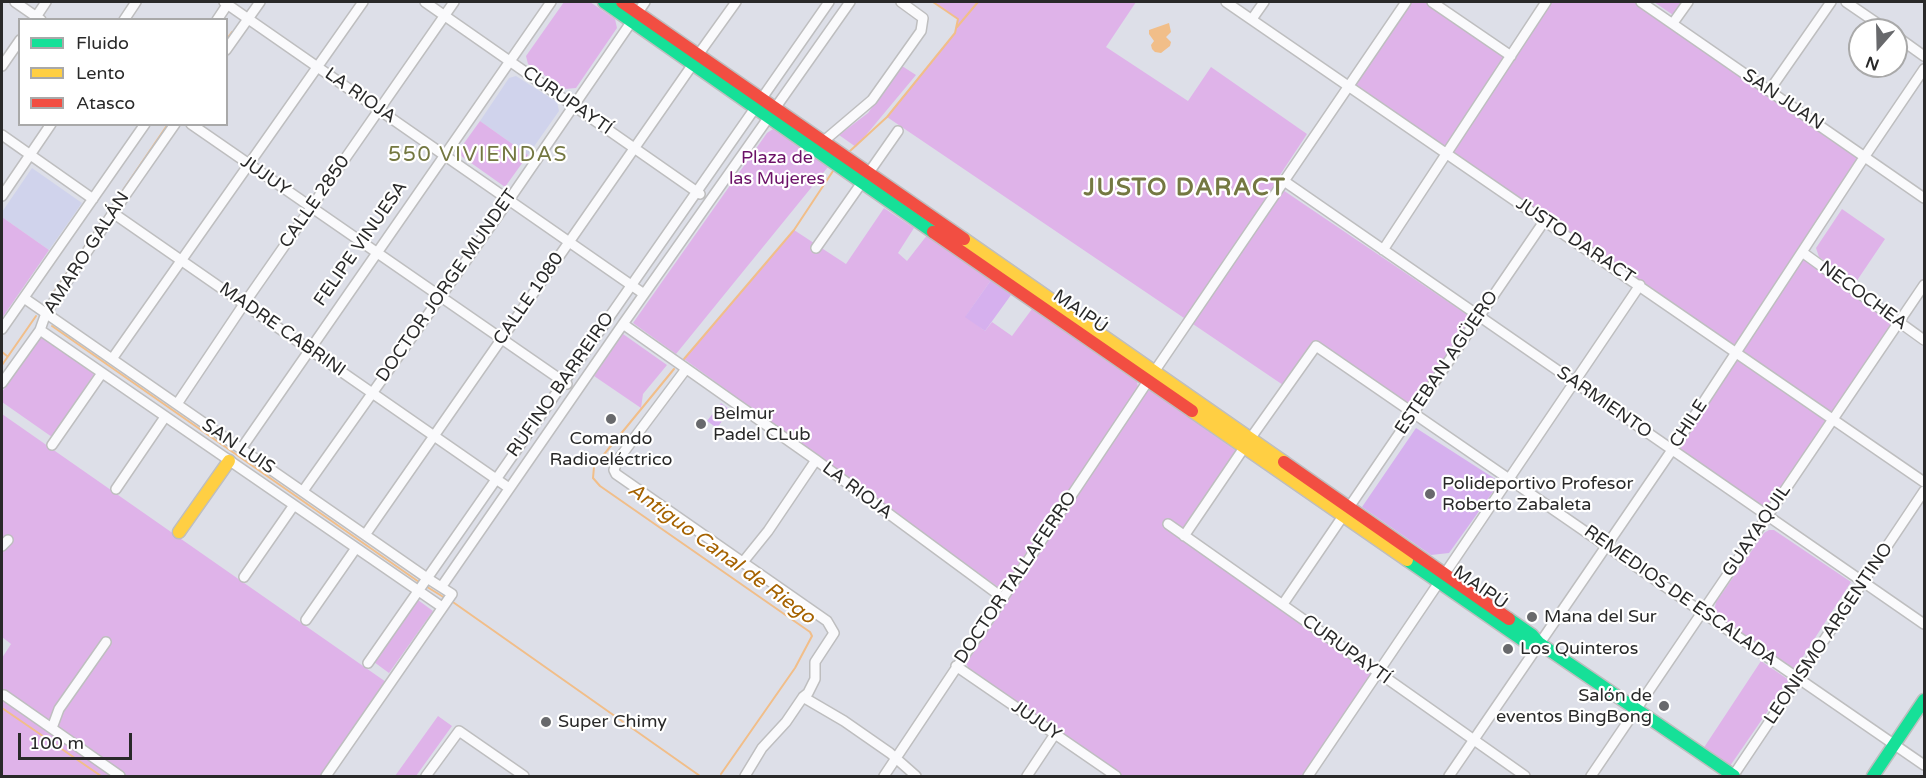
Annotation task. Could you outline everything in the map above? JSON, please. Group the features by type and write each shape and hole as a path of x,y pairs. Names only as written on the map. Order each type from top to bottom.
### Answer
{"street":[{"path":"15,2 37,18 46,2"},
{"path":"125,18 136,2"},
{"path":"218,18 227,2"},
{"name":"LA RIOJA","path":"227,2 644,294"},
{"path":"228,47 260,2"},
{"path":"112,359 363,2"},
{"name":"CURUPAYTÍ","path":"425,2 710,200"},
{"name":"CALLE 2850","path":"177,404 454,2"},
{"name":"FELIPE VINUESA","path":"241,449 551,2"},
{"name":"MAIPÚ","path":"604,2 635,17 1442,577 1527,643 1539,643 1733,776"},
{"name":"MAIPÚ","path":"622,2 635,17"},
{"name":"DOCTOR JORGE MUNDET","path":"303,491 509,200 645,2"},
{"name":"CALLE 1080","path":"365,535 736,2"},
{"name":"RUFINO BARREIRO","path":"368,663 829,2"},
{"name":"RUFINO BARREIRO","path":"442,586 622,324 850,2"},
{"path":"819,146 872,100 921,31 924,18 901,2"},
{"name":"JUSTO DARACT","path":"1226,2 1924,482"},
{"path":"1252,19 1264,2"},
{"name":"DOCTOR TALLAFERRO","path":"884,777 1151,376 1406,2"},
{"path":"1432,2 1511,56"},
{"path":"1383,250 1546,2"},
{"name":"SAN JUAN","path":"1641,2 1924,198"},
{"path":"1673,24 1688,2"},
{"path":"1769,91 1831,2"},
{"path":"1846,2 1869,18"},
{"path":"2,66 18,43"},
{"path":"1908,45 1924,56"},
{"name":"CHILE","path":"1449,777 1672,450 1924,69"},
{"path":"2,196 50,126"},
{"name":"AMARO GALÁN","path":"2,329 144,126"},
{"name":"AMARO GALÁN","path":"2,383 40,330 46,313 174,126"},
{"name":"JUJUY","path":"194,126 576,391"},
{"path":"816,248 898,131"},
{"path":"2,135 93,199"},
{"name":"SARMIENTO","path":"1284,181 1924,624"},
{"name":"MADRE CABRINI","path":"113,213 509,488"},
{"name":"ESTEBAN AGÜERO","path":"1282,604 1545,220"},
{"name":"NECOCHEA","path":"1802,252 1924,340"},
{"path":"1311,775 1640,285"},
{"name":"GUAYAQUIL","path":"1591,777 1924,285"},
{"name":"SAN LUIS","path":"24,298 452,594 442,607 40,330"},
{"name":"LA RIOJA","path":"622,324 816,460 1003,598"},
{"name":"REMEDIOS DE ESCALADA","path":"1248,443 1316,346 1924,765"},
{"path":"686,369 616,461 614,470 616,474 827,621 834,633 815,662 813,686 786,722 762,748 746,777"},
{"path":"52,445 102,373"},
{"path":"116,489 165,417"},
{"path":"1184,536 1248,443"},
{"path":"743,562 768,531 816,460"},
{"path":"179,532 228,461"},
{"name":"LEONISMO ARGENTINO","path":"1733,776 1924,491"},
{"path":"244,577 294,506"},
{"name":"CURUPAYTÍ","path":"1168,524 1525,777"},
{"path":"306,620 356,548"},
{"path":"326,777 442,607"},
{"path":"52,728 59,709 106,642"},
{"name":"JUJUY","path":"956,666 1116,777"},
{"path":"4,695 120,777"},
{"path":"803,697 844,721 896,759 916,777"},
{"path":"1873,777 1924,700"},
{"path":"426,777 459,731 518,775"},
{"path":"1027,777 1055,734"}],"shaded area":[{"path":"1169,23 1171,32 1166,37 1171,42 1170,46 1161,53 1155,52 1152,49 1151,45 1154,41 1149,30"},
{"path":"516,76 557,102 559,111 528,155 480,121 509,78"},
{"path":"32,168 82,203 49,250 2,217 2,212"},
{"path":"991,280 1011,295 985,331 965,317"},
{"path":"721,403 730,410 717,428 707,421"},
{"name":"Polideportivo Profesor Roberto Zabaleta","path":"1416,428 1500,482 1449,553 1431,555 1362,507"}],"green space":[{"path":"564,2 590,2 615,19 617,28 576,88 565,89 528,64 526,56"},
{"path":"933,2 1136,2 1106,47 1188,101 1211,67 1307,134 1274,184 1472,318 1411,407 1316,346 1286,387 887,117 955,33 958,19"},
{"path":"1406,2 1432,2 1511,55 1546,2 1641,2 1865,156 1802,252 1899,322 1767,516 1672,450 1737,352 1349,86"},
{"path":"1654,2 1682,2 1673,15"},
{"path":"902,66 916,75 856,147 839,135 868,113"},
{"path":"480,121 528,155 505,187 457,153"},
{"name":"Plaza de las Mujeres","path":"773,129 828,167 676,354 633,323 767,133"},
{"path":"884,208 914,228 898,253 907,261 928,234 991,280 966,316 985,331 992,322 1012,336 1032,309 1137,382 1138,388 1002,590 684,359 794,230 846,264"},
{"path":"1842,209 1885,239 1856,282 1819,257 1816,248"},
{"path":"2,217 49,250 2,318"},
{"path":"623,334 667,365 643,394 641,408 594,376"},
{"path":"41,336 94,374 52,437 2,402 2,392"},
{"path":"1147,391 1151,391 1238,452 1181,538 1373,674 1302,776 1122,776 969,669 966,663"},
{"path":"2,414 386,682 321,776 2,776 2,658 11,644 2,637"},
{"path":"1774,530 1851,582 1795,669 1719,618 1714,611 1716,602 1764,533"},
{"path":"418,600 433,611 389,673 374,662"},
{"path":"1761,661 1789,680 1730,766 1703,749"},
{"path":"438,716 452,726 416,776 395,776"}],"waterway":[{"name":"Antiguo Canal de Riego","path":"850,151 887,117 955,33 958,19 933,2"},
{"path":"957,27 978,2"},
{"path":"228,37 232,32"},
{"path":"117,199 167,126"},
{"name":"Antiguo Canal de Riego","path":"684,359 794,230 833,171"},
{"path":"51,296 107,214"},
{"path":"2,365 36,316"},
{"path":"52,326 419,582"},
{"path":"2,352 7,356"},
{"name":"Antiguo Canal de Riego","path":"674,369 594,467 593,478 600,486 810,632 812,636 795,668 721,774"},
{"path":"424,585 445,598"},
{"path":"450,600 700,776"},
{"path":"2,708 101,776"}],"traffic: fast":[{"path":"604,2 933,232"},
{"path":"1407,560 1527,643 1539,643"},
{"path":"1509,619 1532,635 1539,643 1734,776"},
{"path":"1873,776 1924,700"}],"traffic: slow":[{"path":"964,239 1284,462"},
{"path":"1192,411 1407,560"},
{"path":"179,532 229,461"}],"traffic: jam":[{"path":"622,2 964,239"},
{"path":"933,232 1192,411"},
{"path":"1284,462 1509,619"}],"place":[{"name":"Comando Radioeléctrico","path":"611,419"},
{"name":"Belmur Padel CLub","path":"701,424"},
{"name":"Polideportivo Profesor Roberto Zabaleta","path":"1430,494"},
{"name":"Mana del Sur","path":"1532,617"},
{"name":"Los Quinteros","path":"1508,649"},
{"name":"Salón de eventos BingBong","path":"1664,706"},
{"name":"Super Chimy","path":"546,722"}],"district":[{"name":"550 VIVIENDAS","path":"478,155"},
{"name":"JUSTO DARACT","path":"1185,189"}]}
